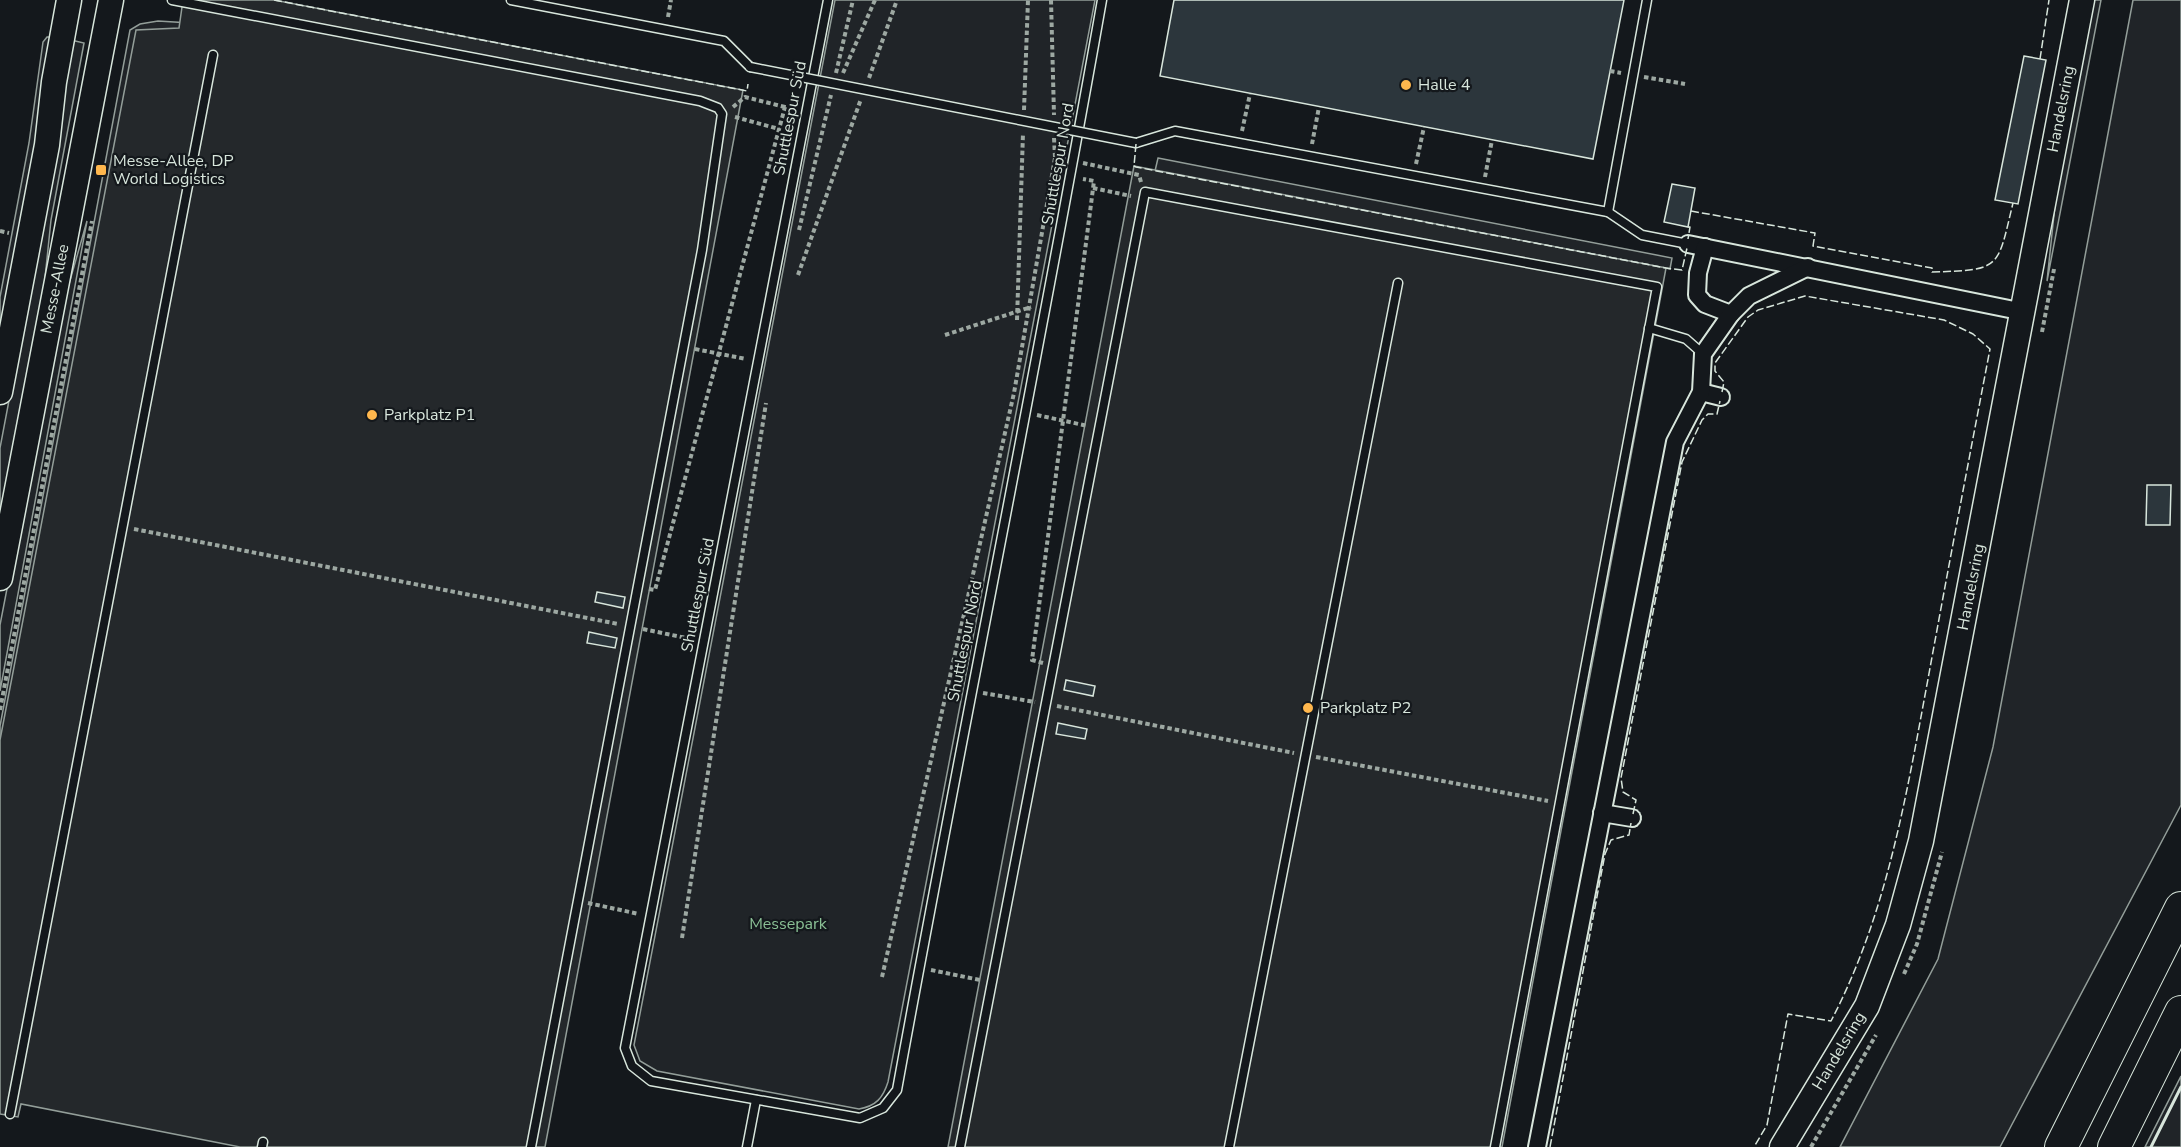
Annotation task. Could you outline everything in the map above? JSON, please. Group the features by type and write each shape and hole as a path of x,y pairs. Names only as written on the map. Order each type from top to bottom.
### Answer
{"highway":[{"path":"2061,1147 2181,908"},
{"path":"2114,1147 2181,1012"}],"main road":[{"path":"0,392 47,145 54,82 69,0"},
{"name":"Messe-Allee","path":"0,578 111,0"},
{"name":"Handelsring","path":"1782,1147 1867,1006 1898,925 1921,841 2082,0"}],"street":[{"path":"1688,244 2024,312"},
{"path":"1705,247 1698,273 1697,295 1705,304 1731,314"},
{"path":"1537,1147 1675,442 1701,392 1703,354 1731,314 1749,296 1808,267"},
{"path":"1701,392 1721,397"},
{"path":"1602,813 1632,818"}],"lane":[{"path":"172,0 700,101 718,108 723,114 684,347 531,1147"},
{"path":"512,0 724,41 750,67 1136,143 1175,131 1483,188 1608,212 1642,235 1688,244"},
{"name":"Shuttlespur Süd","path":"756,1100 651,1082 632,1066 625,1048 828,0"},
{"name":"Shuttlespur Nord","path":"756,1100 860,1118 883,1108 897,1090 971,691 1071,176 1102,0"},
{"path":"1608,212 1647,0"},
{"path":"10,1114 213,55"},
{"path":"960,1147 1145,192 1657,287 1495,1147"},
{"path":"1229,1147 1398,283"},
{"path":"1649,328 1686,339 1703,354"},
{"path":"747,1147 756,1100"}],"path":[{"path":"835,74 853,0"},
{"path":"842,74 875,0"},
{"path":"798,274 897,0"},
{"path":"1024,120 1028,0"},
{"path":"798,233 835,85"},
{"path":"1240,143 1250,94"},
{"path":"745,97 806,111"},
{"path":"638,587 655,590 785,107"},
{"path":"1309,156 1319,107"},
{"path":"723,114 779,129"},
{"path":"1413,175 1424,127"},
{"path":"1017,320 1023,132"},
{"path":"1483,188 1492,140"},
{"path":"882,977 1014,393 1055,158"},
{"path":"1099,167 1130,173"},
{"path":"1054,665 1032,660 1094,188 1094,181 1071,176"},
{"path":"1094,188 1144,199"},
{"path":"0,710 93,215"},
{"path":"7,244 11,221"},
{"path":"0,231 9,233"},
{"path":"945,335 1047,303"},
{"path":"684,347 759,362"},
{"path":"682,938 767,396"},
{"path":"1024,413 1099,428"},
{"path":"122,527 704,642"},
{"path":"971,691 1046,704"},
{"path":"578,901 652,916"},
{"path":"919,968 992,982"}],"green space":[{"name":"Messepark","path":"835,0 1095,0 888,1082 884,1093 878,1100 870,1106 859,1109 657,1071 640,1061 634,1045"},
{"path":"2092,0 2101,0 2047,281 2055,205"},
{"path":"2133,0 2181,0 2181,805 2000,1147 1840,1147 1938,959 1993,747"},
{"path":"158,21 190,23 0,764 0,726 130,30 140,24"},
{"path":"47,37 54,37 38,144 0,346 0,297 29,143 43,42"},
{"path":"71,40 84,43 51,220 42,307 0,527 0,448 58,141"},
{"path":"1158,158 1672,258 1670,269 1155,171"},
{"path":"87,221 0,691 0,625 59,319"},
{"path":"2181,1076 2181,1147 2145,1147"}],"shaded area":[{"name":"Parkplatz P1","path":"183,0 274,0 743,90 545,1147 240,1147 21,1104 18,1117 0,1114 0,740 136,30 179,28"},
{"name":"Parkplatz P2","path":"1134,166 1666,268 1502,1147 948,1147"}],"building":[{"name":"Halle 4","path":"1174,0 1624,0 1593,159 1160,76"},
{"path":"2024,56 2046,60 2018,204 1995,200"},
{"path":"1672,184 1695,188 1688,227 1664,222"},
{"path":"2147,485 2171,485 2170,525 2146,525"},
{"path":"597,592 625,597 623,608 595,602"},
{"path":"589,632 617,638 615,648 587,643"},
{"path":"1066,680 1095,686 1093,696 1064,690"},
{"path":"1058,723 1087,729 1085,739 1056,734"}],"fence":[{"path":"274,0 747,91 748,84"},
{"path":"2040,59 2049,0"},
{"path":"1136,144 1134,166 1136,167 1666,268 1682,270 1687,248"},
{"path":"1691,211 1815,233 1813,246 1932,268 1932,272 1972,270 1993,262 1999,253 2013,203"},
{"path":"1688,227 1690,227 1688,239"},
{"path":"1722,392 1724,382 1715,371 1715,363 1748,317 1758,310 1805,296 1944,320 1973,334 1990,349 1911,767 1880,897 1867,939 1831,1021 1788,1014 1767,1125 1754,1147"},
{"path":"1633,814 1636,800 1623,792 1621,778 1682,462 1702,420 1708,414 1717,414 1720,401"},
{"path":"1550,1147 1605,854 1611,840 1629,835 1631,823"}],"wall":[{"path":"2151,1147 2181,1087"}],"place":[{"name":"Halle 4","path":"1406,85"},
{"name":"Messe-Allee, DP World Logistics","path":"101,170"},
{"name":"Parkplatz P1","path":"372,415"},
{"name":"Parkplatz P2","path":"1308,708"}]}
